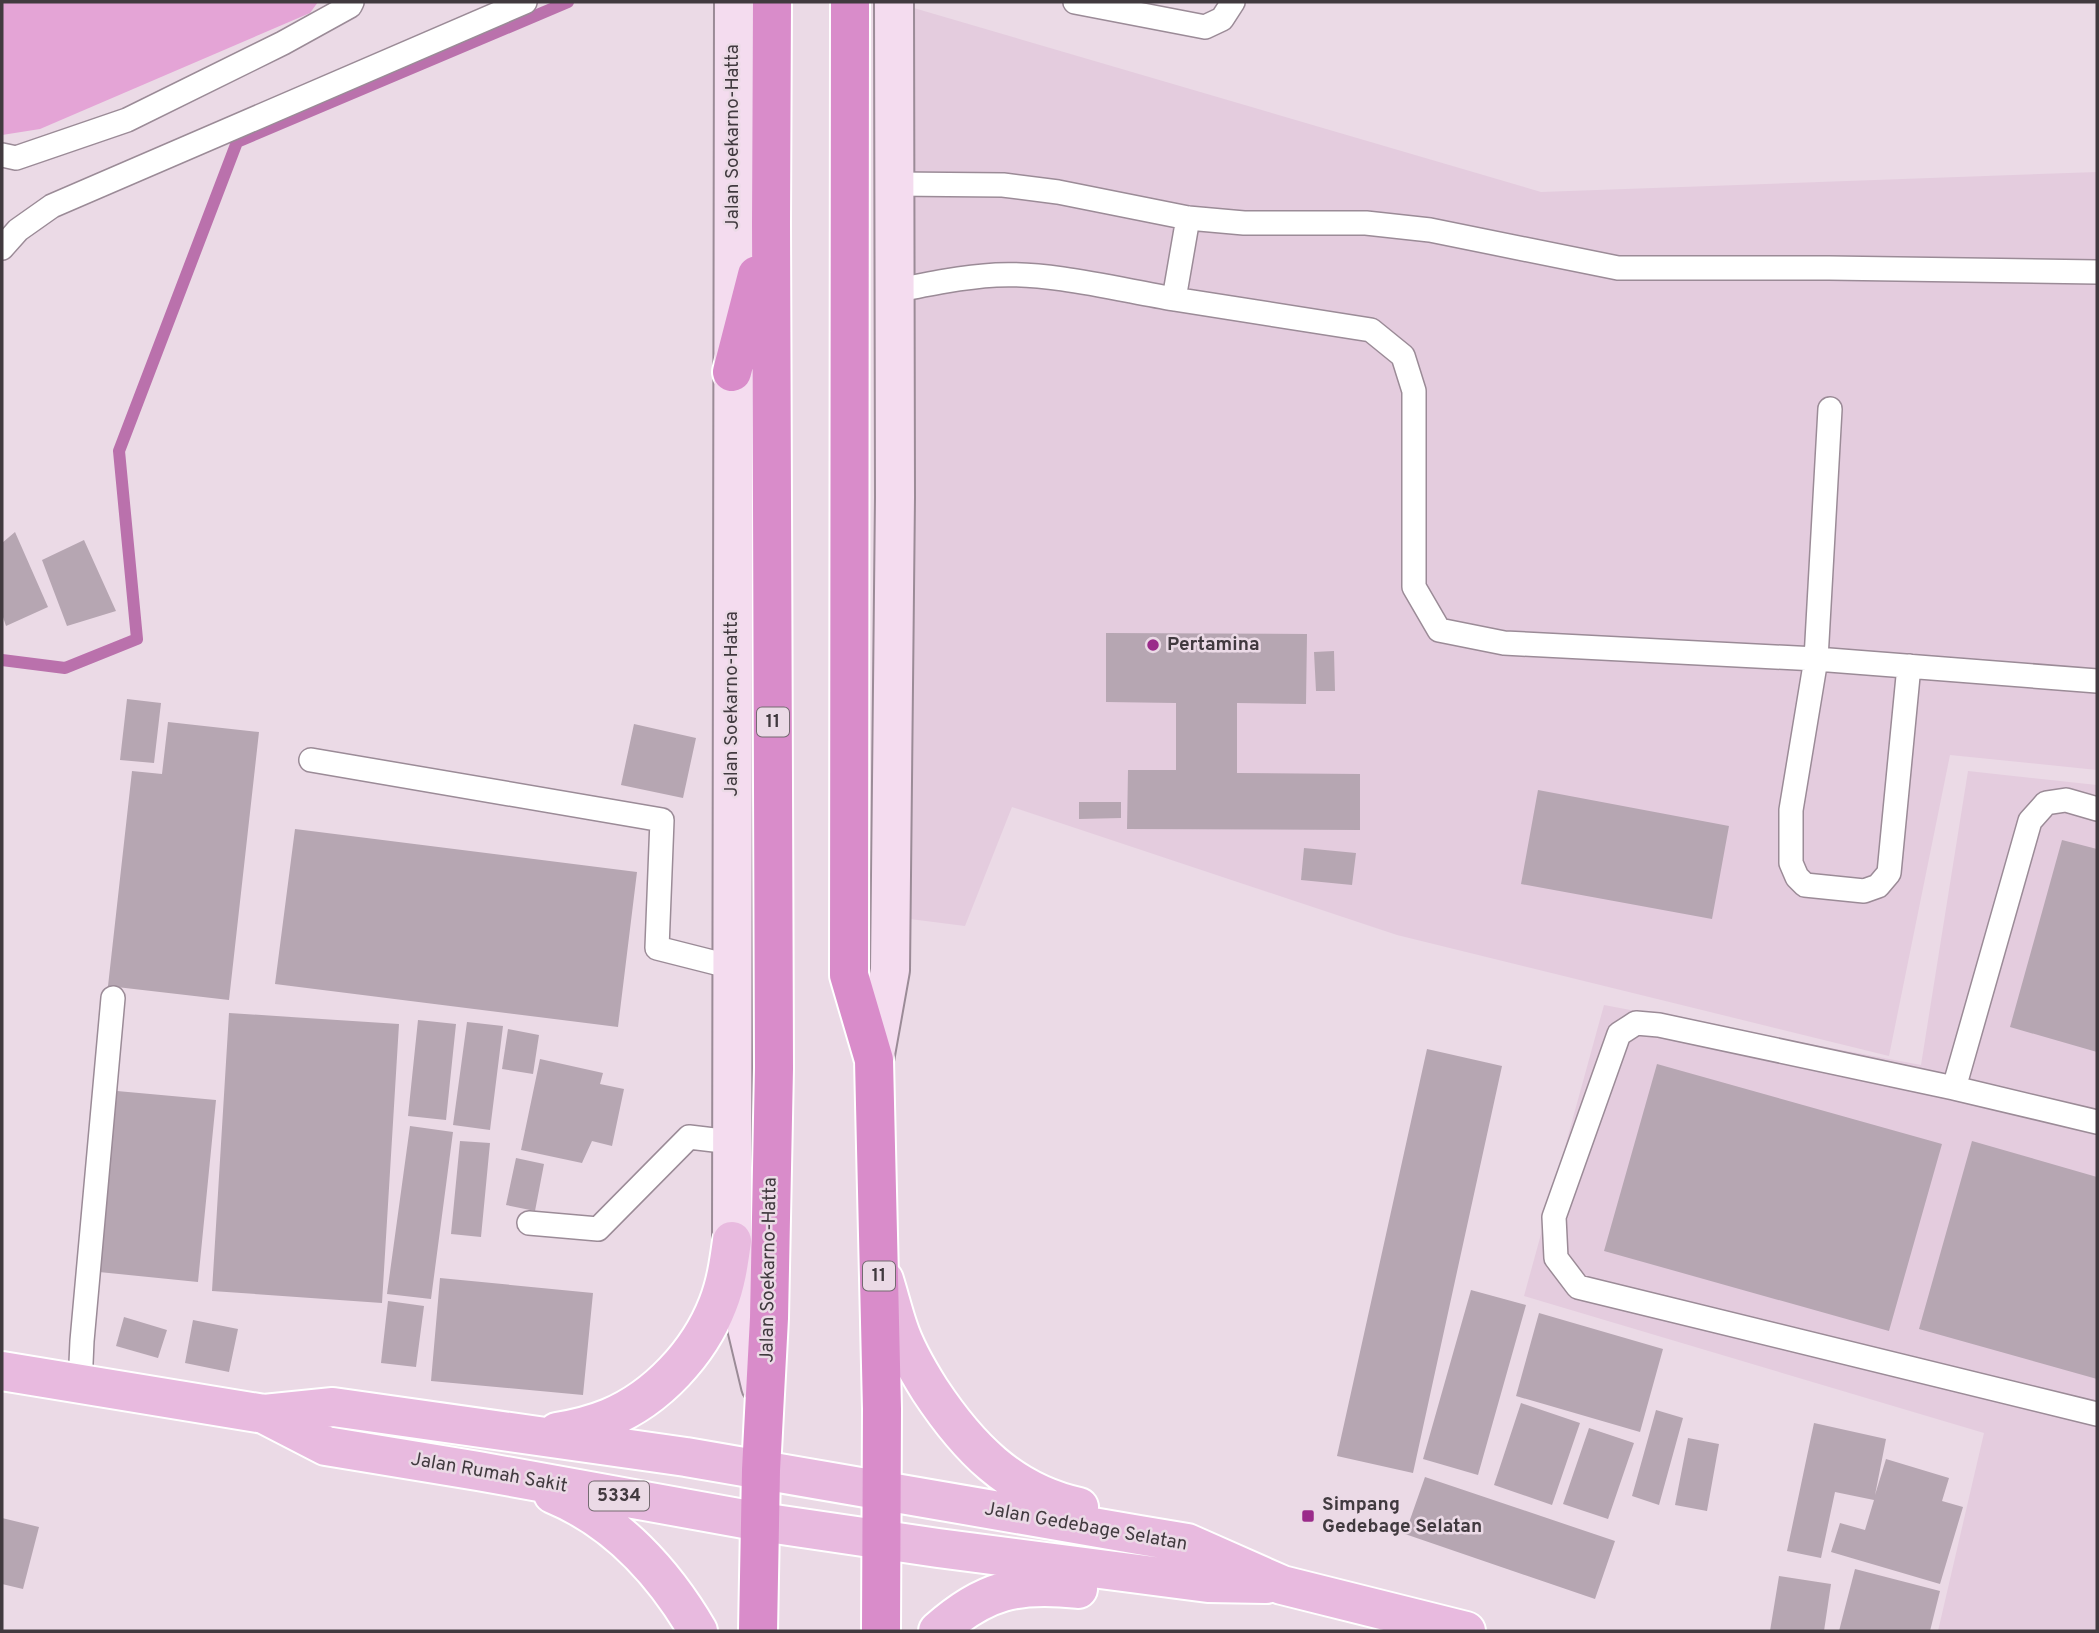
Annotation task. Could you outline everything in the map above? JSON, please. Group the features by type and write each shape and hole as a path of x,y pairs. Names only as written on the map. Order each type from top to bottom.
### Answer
{"highway":[{"name":"Jalan Soekarno-Hatta","path":"758,1631 761,1471 769,1318 774,1068 772,2"},
{"name":"11","path":"850,2 849,975 874,1060 883,1492 881,1631"},
{"path":"732,372 771,223"}],"main road":[{"name":"Jalan Soekarno-Hatta","path":"734,2 732,1241 738,1294 765,1403"},
{"path":"874,1060 890,970 895,496 894,2"},
{"path":"524,1435 583,1427 611,1417 637,1403 661,1384 684,1361 703,1335 718,1305 727,1274 732,1241"},
{"path":"878,1259 898,1330 920,1375 965,1439 987,1460 1040,1493 1068,1504 1149,1526 1187,1543"},
{"name":"Jalan Rumah Sakit","path":"2,1371 264,1414 333,1408 686,1457 761,1471"},
{"name":"Jalan Rumah Sakit","path":"264,1414 326,1446 761,1522 882,1539"},
{"path":"478,1471 557,1495 593,1516 626,1541 656,1570 678,1598 698,1631"},
{"name":"Jalan Gedebage Selatan","path":"761,1471 1187,1543 1282,1585 1466,1631"},
{"name":"Jalan Gedebage Selatan","path":"882,1539 1208,1583 1282,1585"},
{"path":"938,1631 975,1602 999,1592 1024,1587 1049,1585 1129,1594 1168,1594 1208,1583"}],"lane":[{"path":"2,155 16,158 127,120 283,43 350,6 352,2"},
{"path":"2,248 18,230 52,206 525,2"},
{"path":"1075,2 1205,27 1222,19 1233,2"},
{"path":"894,184 1003,185 1058,192 1188,218 1244,223 1366,223 1430,230 1618,268 2097,272"},
{"path":"1174,299 1188,218"},
{"path":"894,291 954,279 999,275 1054,279 1371,330 1403,356 1414,391 1414,587 1439,630 1504,643 1816,659 2097,681"},
{"path":"1830,409 1816,659 1791,810 1791,863 1797,877 1805,885 1864,891 1878,886 1889,873 1909,666"},
{"path":"311,760 662,820 657,948 732,967"},
{"path":"1954,1088 2029,821 2046,803 2066,800 2097,809"},
{"path":"80,1385 113,998"},
{"path":"2097,1122 1954,1088 1659,1025 1636,1023 1619,1034 1554,1217 1556,1258 1578,1287 2097,1414"},
{"path":"529,1223 598,1229 689,1137 731,1142"}],"shaded area":[{"path":"2,2 318,2 310,13 40,129 2,135"},
{"path":"907,6 1541,192 2097,172 2097,770 1950,755 1889,1056 1397,935 1012,807 965,926 910,919"},
{"path":"1968,771 2097,785 2097,1631 1938,1631 1984,1433 1524,1296 1604,1005 1921,1065"}],"building":[{"path":"15,532 48,607 6,626 2,614 2,543"},
{"path":"84,540 116,611 67,626 42,560"},
{"path":"1106,633 1307,634 1306,704 1237,703 1237,773 1360,774 1360,830 1127,829 1128,770 1176,770 1176,703 1106,702"},
{"path":"1334,651 1335,691 1316,691 1314,652"},
{"path":"127,699 161,703 154,763 120,760"},
{"path":"168,722 259,732 229,1000 108,986 132,771 162,774"},
{"path":"634,724 696,738 683,798 621,785"},
{"path":"1538,790 1729,826 1712,919 1521,884"},
{"path":"1079,802 1121,802 1121,818 1079,819"},
{"path":"295,829 637,872 618,1027 275,984"},
{"path":"2062,840 2097,849 2097,1052 2010,1027"},
{"path":"1304,848 1356,853 1352,885 1301,880"},
{"path":"229,1013 399,1024 382,1303 212,1291"},
{"path":"418,1020 456,1024 446,1120 408,1116"},
{"path":"467,1022 503,1026 490,1130 453,1125"},
{"path":"508,1029 539,1035 533,1074 502,1069"},
{"path":"1427,1049 1502,1066 1413,1473 1337,1456"},
{"path":"540,1059 603,1073 600,1084 624,1089 612,1146 592,1141 582,1163 521,1150"},
{"path":"1657,1064 1942,1144 1889,1331 1604,1251"},
{"path":"117,1091 216,1100 198,1282 99,1272"},
{"path":"410,1126 453,1132 431,1299 387,1294"},
{"path":"460,1141 490,1143 481,1237 451,1234"},
{"path":"1972,1141 2097,1177 2097,1379 1919,1329"},
{"path":"516,1158 544,1164 535,1211 506,1205"},
{"path":"440,1278 593,1293 583,1395 431,1381"},
{"path":"1471,1290 1526,1305 1478,1475 1423,1459"},
{"path":"388,1301 424,1306 416,1367 381,1363"},
{"path":"1539,1313 1663,1349 1640,1432 1516,1396"},
{"path":"124,1317 167,1330 158,1358 116,1346"},
{"path":"193,1320 238,1329 229,1372 185,1363"},
{"path":"1521,1403 1580,1423 1552,1505 1494,1485"},
{"path":"1656,1410 1683,1418 1659,1505 1632,1496"},
{"path":"1814,1423 1886,1439 1875,1495 1886,1459 1949,1478 1942,1501 1963,1507 1940,1584 1831,1552 1840,1523 1865,1530 1874,1500 1835,1492 1821,1558 1787,1551"},
{"path":"1589,1428 1634,1443 1608,1519 1563,1504"},
{"path":"1688,1438 1719,1444 1707,1511 1675,1505"},
{"path":"1425,1477 1615,1541 1595,1599 1405,1534"},
{"path":"2,1518 39,1527 23,1589 2,1584"},
{"path":"1855,1569 1940,1591 1930,1631 1839,1631"},
{"path":"1779,1576 1831,1584 1824,1631 1770,1631"}],"waterway":[{"path":"2,660 65,668 137,639 119,451 237,142 568,2"}],"place":[{"name":"Pertamina","path":"1153,645"},
{"name":"Simpang Gedebage Selatan","path":"1308,1516"}]}
